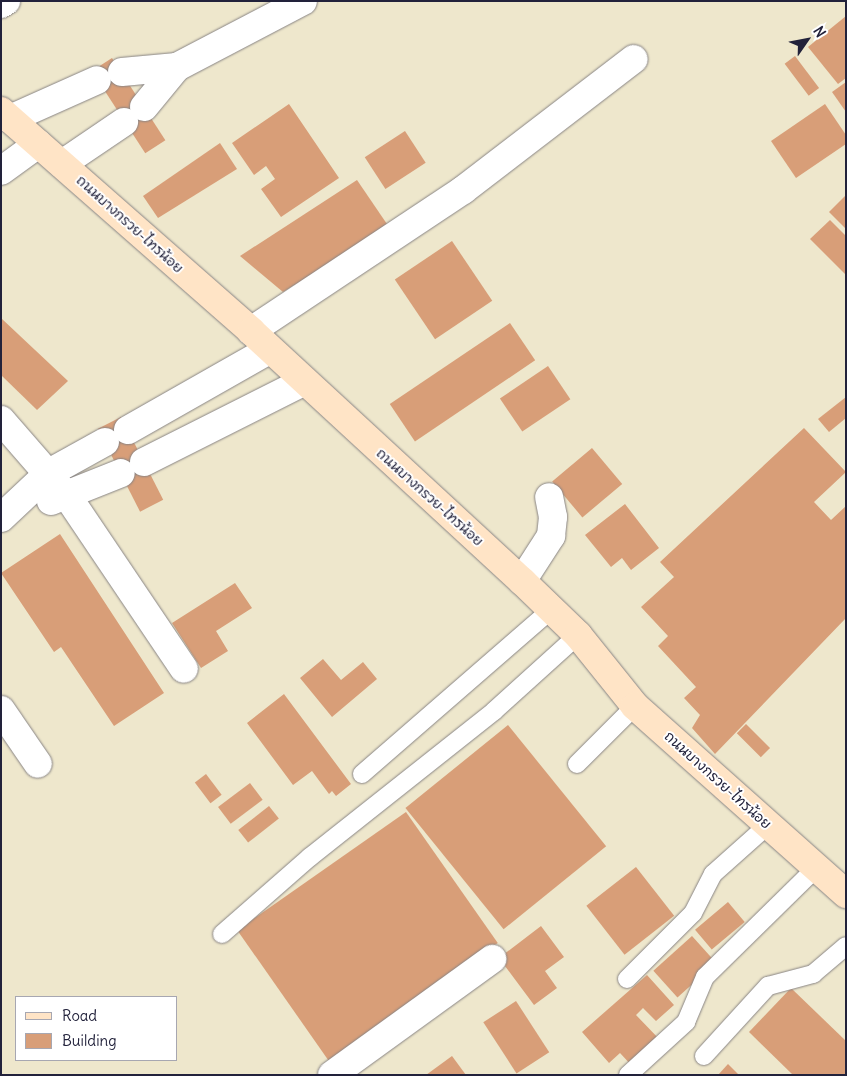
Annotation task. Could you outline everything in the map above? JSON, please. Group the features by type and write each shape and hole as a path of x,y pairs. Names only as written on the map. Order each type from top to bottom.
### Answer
{"main road":[{"name":"ถนนบางกรวย-ไทรน้อย","path":"6,115 260,340 303,382 522,580 578,635 634,706 846,894"}],"street":[{"path":"1,4 6,1"},
{"path":"62,164 134,114 177,67 303,1"},
{"path":"7,514 49,473 116,436 260,340 463,190 634,60"},
{"path":"6,115 109,76 177,67"},
{"path":"1,171 38,144"},
{"path":"7,514 68,498 303,382"},
{"path":"1,420 49,473 68,498 184,669"},
{"path":"522,580 550,536 553,517 548,497"},
{"path":"1,710 38,764"},
{"path":"332,1075 492,958"}],"lane":[{"path":"362,774 552,609"},
{"path":"222,934 310,857 494,711 578,635"},
{"path":"577,764 634,706"},
{"path":"626,979 693,913 713,874 768,825"},
{"path":"628,1075 686,1022 705,977 817,867"},
{"path":"704,1056 768,986 813,974 846,946"}],"building":[{"path":"846,16 846,78 838,84 808,47"},
{"path":"795,56 819,88 809,96 785,64"},
{"path":"112,58 165,140 145,153 92,71"},
{"path":"846,82 846,112 832,92"},
{"path":"289,104 339,178 281,217 261,189 275,179 266,166 254,175 232,143"},
{"path":"825,104 846,135 846,144 796,178 771,141"},
{"path":"405,131 426,163 385,189 365,157"},
{"path":"220,143 237,169 158,218 143,196"},
{"path":"357,180 389,227 283,292 240,256"},
{"path":"846,195 846,229 829,212"},
{"path":"830,220 846,236 846,275 810,239"},
{"path":"452,241 492,301 435,339 395,280"},
{"path":"1,318 68,381 37,410 1,375"},
{"path":"510,323 535,360 415,441 390,404"},
{"path":"548,366 570,399 522,432 500,398"},
{"path":"846,397 846,418 829,432 818,419"},
{"path":"121,417 163,500 140,512 98,429"},
{"path":"804,428 846,472 814,502 831,520 846,506 846,618 715,754 692,728 700,715 684,698 696,687 658,646 668,636 641,607 674,577 660,562"},
{"path":"592,448 622,484 582,517 552,481"},
{"path":"625,504 659,548 631,570 622,558 611,567 585,535"},
{"path":"60,534 164,693 114,726 61,647 54,652 1,573"},
{"path":"235,583 252,608 216,631 228,651 201,668 172,623"},
{"path":"323,659 341,680 363,662 377,679 332,717 300,678"},
{"path":"284,694 351,784 336,796 332,791 329,794 312,771 293,785 247,723"},
{"path":"746,724 770,748 761,757 737,733"},
{"path":"508,725 606,846 504,929 405,808"},
{"path":"206,774 222,795 210,803 195,782"},
{"path":"250,783 263,800 231,824 218,807"},
{"path":"269,806 279,819 248,843 238,830"},
{"path":"406,812 498,943 329,1061 237,930"},
{"path":"636,867 674,916 625,955 586,906"},
{"path":"728,902 745,922 712,950 695,930"},
{"path":"541,926 564,957 545,971 557,988 534,1005 499,958"},
{"path":"692,936 716,963 677,998 653,971"},
{"path":"647,975 674,1005 656,1021 643,1008 636,1015 662,1042 633,1067 620,1053 609,1063 582,1032"},
{"path":"791,988 846,1041 846,1075 793,1075 749,1032"},
{"path":"516,1001 549,1052 517,1073 483,1022"},
{"path":"452,1056 466,1075 426,1075"},
{"path":"728,1064 739,1075 718,1075"}]}
